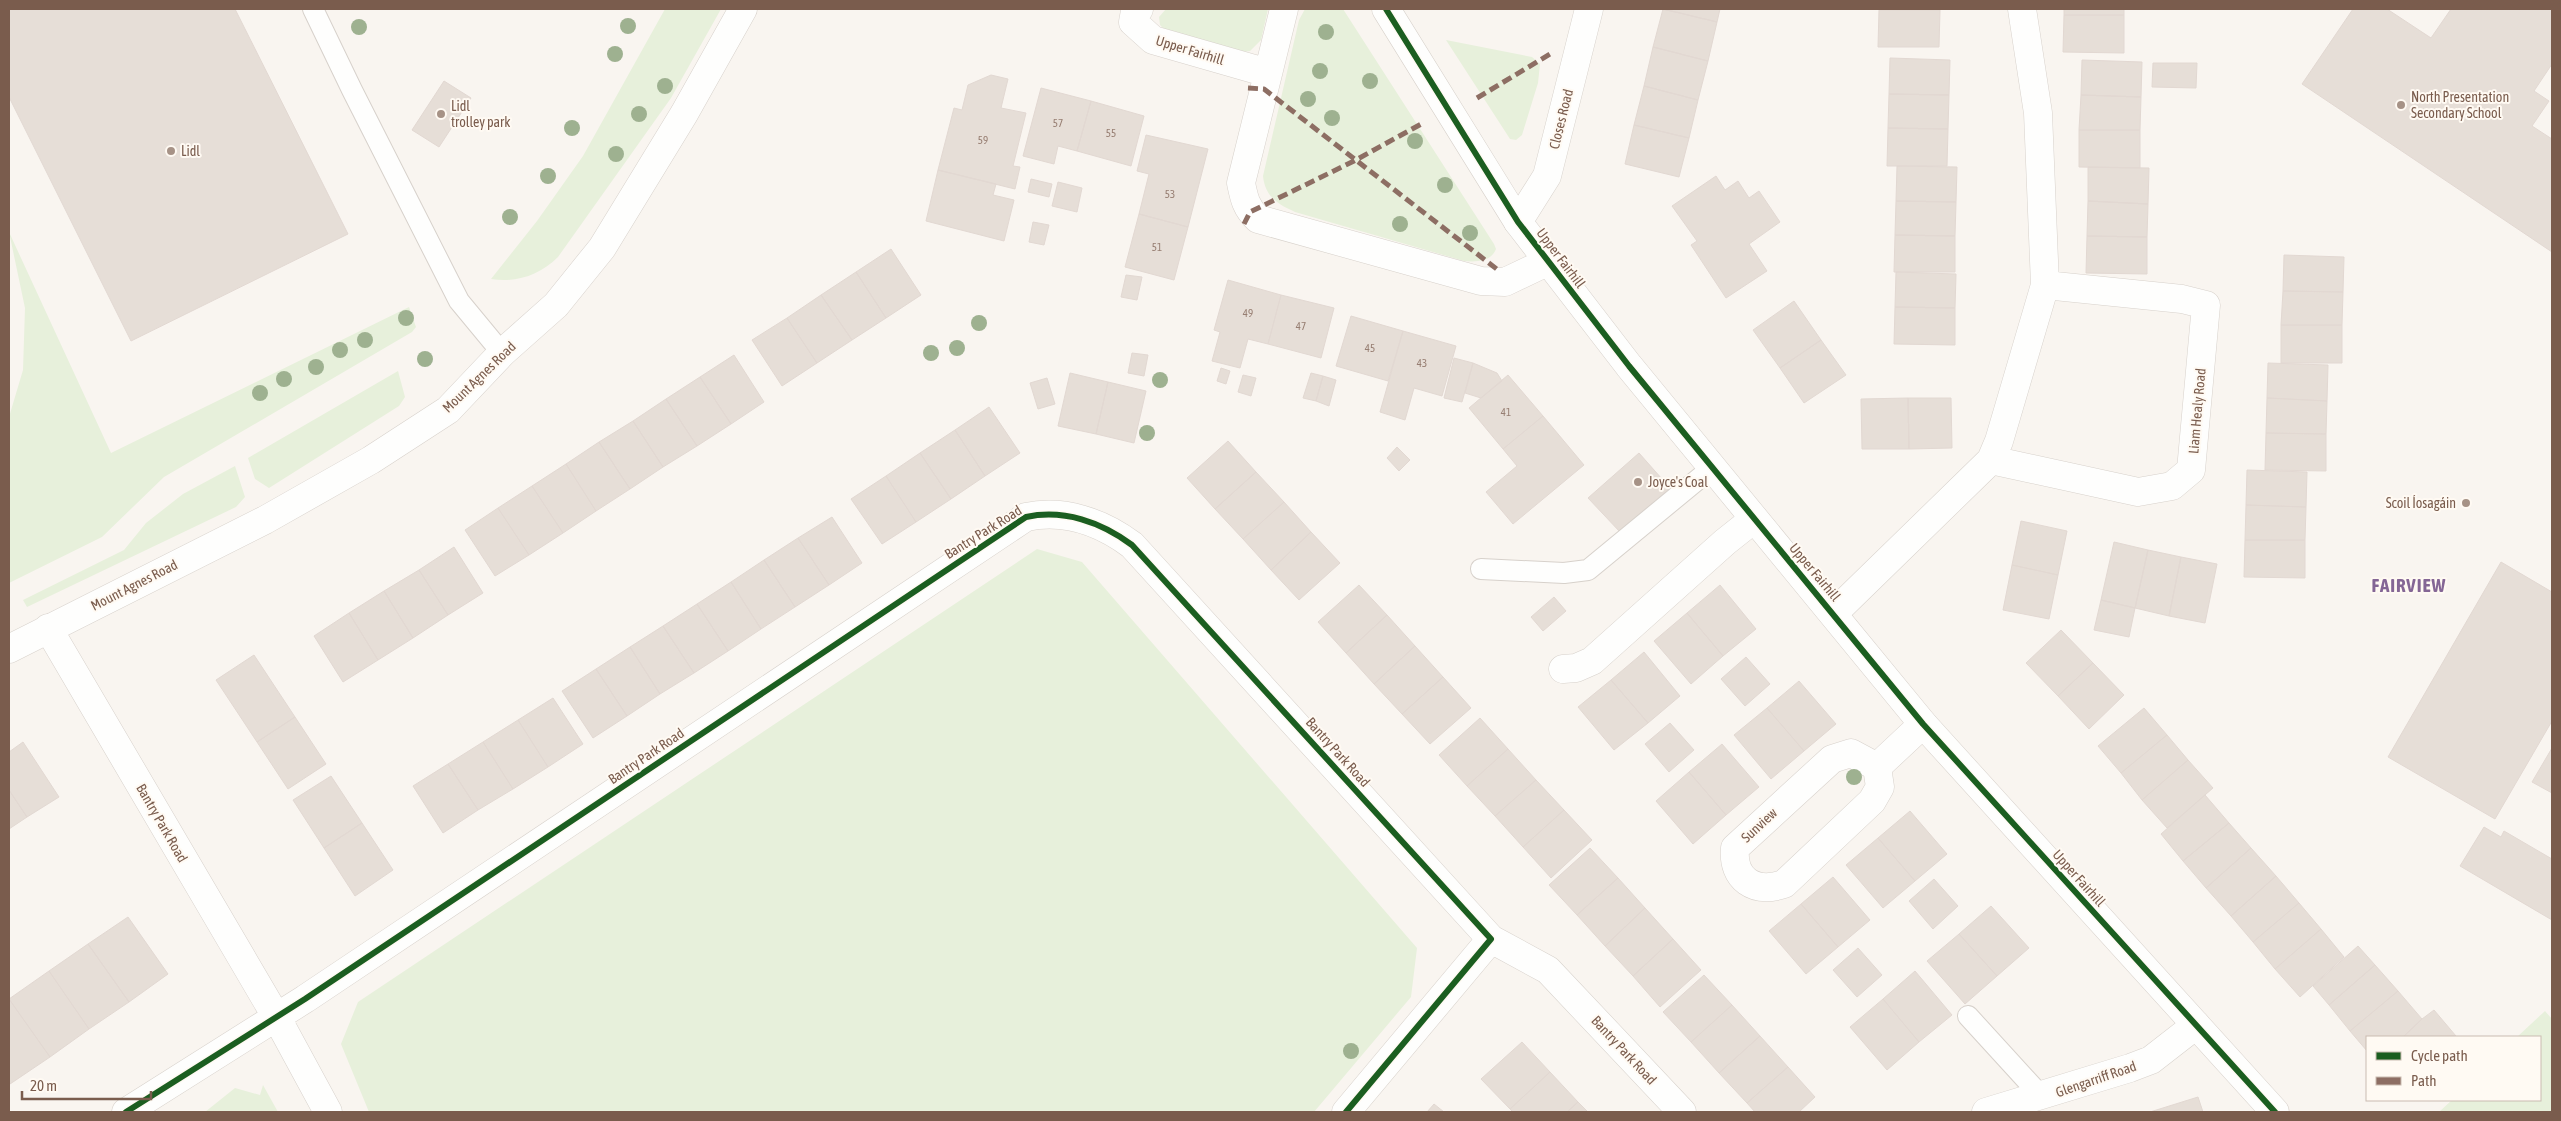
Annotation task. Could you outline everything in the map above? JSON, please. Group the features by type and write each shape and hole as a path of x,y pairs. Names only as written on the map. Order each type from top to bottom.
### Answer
{"street":[{"name":"Mount Agnes Road","path":"9,649 265,520 371,460 448,410 502,353 556,305 602,248 684,114 743,9"},
{"name":"Upper Fairhill","path":"1139,9 1135,11 1133,22 1153,40 1268,73"},
{"name":"Upper Fairhill","path":"1284,9 1241,183 1244,202 1258,219 1481,281 1504,282 1547,262"},
{"name":"Upper Fairhill","path":"1386,9 1518,222 1547,262 1754,519 1834,613 1923,724 2275,1112"},
{"name":"Closes Road","path":"1518,222 1547,176 1589,9"},
{"path":"1834,613 1991,460 2045,285 2038,113 2022,9"},
{"name":"Liam Healy Road","path":"1991,460 2138,492 2172,486 2191,470 2206,305 2182,299 2045,285"},
{"name":"Bantry Park Road","path":"276,1018 1026,517 1045,513 1062,514 1113,532 1132,545 1491,938 1548,970 1682,1112"},
{"path":"1563,669 1576,668 1592,661 1725,542 1754,519"},
{"name":"Bantry Park Road","path":"48,628 276,1018 328,1112"},
{"path":"1877,767 1923,724"},
{"name":"Sunview","path":"1851,753 1877,767 1880,787 1872,801 1784,884 1771,888 1758,887 1749,883 1741,876 1734,863 1735,848 1832,759 1851,753"},
{"path":"1346,1112 1491,938"},
{"path":"126,1112 276,1018"},
{"name":"Glengarriff Road","path":"1986,1112 2042,1097 2151,1060 2196,1025"}],"lane":[{"path":"313,9 356,99 460,301 502,353"},
{"path":"1481,569 1564,572 1588,570 1713,467"},
{"path":"1968,1016 2042,1097"}],"green space":[{"path":"665,9 721,9 671,98 558,257 544,269 519,279 491,279 537,221 583,156"},
{"path":"1166,9 1268,9 1261,40 1250,51 1236,53 1165,30 1160,25 1159,17"},
{"path":"1305,9 1343,9 1494,244 1496,249 1487,259 1464,261 1295,212 1277,202 1269,194 1263,176 1299,20"},
{"path":"1446,40 1532,57 1540,64 1538,83 1522,135 1516,140 1510,139"},
{"path":"9,232 111,453 409,307 416,327 412,332 164,477 102,537 9,583 9,417 23,370 25,308"},
{"path":"398,371 405,397 399,406 269,488 255,479 248,458"},
{"path":"235,466 245,497 236,507 27,607 23,600 124,550 146,523 183,494"},
{"path":"1037,549 1082,562 1417,948 1411,997 1314,1112 369,1112 341,1044 358,1002"},
{"path":"2545,1011 2552,1019 2552,1112 2439,1112 2451,1101 2541,1101 2541,1036 2518,1036"},
{"path":"263,1085 278,1112 205,1112 235,1088 260,1095"}],"building":[{"name":"Lidl","path":"9,9 235,9 348,234 131,341 9,97"},
{"path":"1663,9 1720,9 1717,22"},
{"path":"1663,9 1717,22 1708,61 1653,47"},
{"path":"2064,9 2124,9 2124,15 2064,15"},
{"path":"2353,9 2387,9 2431,38 2451,9 2552,9 2552,64 2534,91 2549,101 2532,126 2552,139 2552,252 2302,84"},
{"path":"1879,10 1940,10 1939,47 1878,47"},
{"path":"2064,15 2124,15 2124,53 2063,52"},
{"path":"1653,47 1708,61 1698,100 1644,86"},
{"path":"1890,58 1950,60 1949,95 1889,94"},
{"path":"2082,60 2142,62 2141,97 2081,95"},
{"path":"2153,63 2197,63 2196,88 2152,87"},
{"path":"991,75 1008,79 1001,108 1026,113 1013,166 1020,167 1015,189 938,170 954,108 962,110 968,85"},
{"name":"Lidl trolley park","path":"444,81 471,98 439,147 412,130"},
{"path":"1644,86 1698,100 1689,138 1634,125"},
{"path":"1041,88 1091,101 1077,151 1058,146 1054,164 1023,156"},
{"path":"1889,94 1949,95 1948,129 1888,128"},
{"path":"2081,95 2141,97 2140,130 2079,130"},
{"path":"1091,101 1144,116 1131,166 1077,151"},
{"path":"1634,125 1689,138 1679,177 1625,164"},
{"path":"1888,128 1948,129 1947,166 1887,166"},
{"path":"2079,130 2140,130 2140,168 2079,167"},
{"path":"1146,135 1208,149 1188,227 1139,214 1149,174 1137,171"},
{"path":"1897,166 1957,167 1956,202 1896,201"},
{"path":"2088,167 2149,168 2148,204 2088,201"},
{"path":"938,170 996,184 993,195 1014,200 1004,241 926,221"},
{"path":"1716,176 1725,190 1738,181 1749,198 1759,191 1780,222 1749,244 1767,271 1726,298 1691,245 1697,241 1672,206"},
{"path":"1031,179 1052,184 1049,197 1028,192"},
{"path":"1058,182 1082,188 1077,212 1052,206"},
{"path":"1896,201 1956,202 1955,236 1895,235"},
{"path":"2088,201 2148,204 2147,237 2087,236"},
{"path":"1139,214 1188,227 1174,280 1125,267"},
{"path":"1033,222 1049,225 1044,245 1029,242"},
{"path":"1895,235 1955,236 1955,272 1894,272"},
{"path":"2087,236 2147,237 2147,274 2086,273"},
{"path":"891,249 921,295 886,318 856,272"},
{"path":"2284,255 2344,257 2343,292 2283,291"},
{"path":"856,272 886,318 852,340 821,295"},
{"path":"1896,272 1956,274 1955,308 1895,307"},
{"path":"1126,275 1142,277 1137,300 1121,297"},
{"path":"1228,280 1281,295 1268,344 1248,339 1240,368 1212,361 1220,332 1214,330"},
{"path":"2283,291 2343,292 2342,325 2281,325"},
{"path":"821,295 852,340 817,363 787,318"},
{"path":"1281,295 1334,308 1321,358 1268,344"},
{"path":"1794,301 1821,340 1780,368 1753,330"},
{"path":"1895,307 1955,308 1955,345 1894,344"},
{"path":"1351,316 1403,331 1388,381 1336,366"},
{"path":"787,318 817,363 782,386 752,340"},
{"path":"2281,325 2342,325 2342,363 2281,363"},
{"path":"1403,331 1456,346 1442,396 1414,388 1405,420 1380,412"},
{"path":"1821,340 1846,375 1804,403 1780,368"},
{"path":"1132,353 1148,355 1144,376 1128,373"},
{"path":"734,355 764,402 731,424 700,377"},
{"path":"1454,358 1473,363 1462,402 1444,398"},
{"path":"1473,363 1497,373 1502,381 1481,398 1465,393"},
{"path":"2268,363 2328,365 2327,401 2267,398"},
{"path":"1221,368 1230,371 1226,384 1217,381"},
{"path":"1070,373 1108,382 1096,434 1058,426"},
{"path":"1311,373 1323,376 1316,401 1303,398"},
{"path":"1243,375 1256,378 1251,396 1238,392"},
{"path":"1508,375 1543,416 1503,449 1469,408"},
{"path":"1323,376 1336,380 1329,406 1316,401"},
{"path":"700,377 731,424 697,446 666,399"},
{"path":"1047,378 1055,404 1038,409 1030,383"},
{"path":"1108,382 1146,391 1134,443 1096,434"},
{"path":"1908,398 1951,398 1952,448 1909,449"},
{"path":"1908,398 1909,449 1862,449 1861,399"},
{"path":"2267,398 2327,401 2326,434 2266,433"},
{"path":"666,399 697,446 663,467 633,421"},
{"path":"989,407 1020,453 985,476 955,430"},
{"path":"1543,416 1584,465 1513,524 1486,492 1517,466 1503,449"},
{"path":"633,421 663,467 630,489 599,442"},
{"path":"955,430 985,476 951,499 920,453"},
{"path":"2266,433 2326,434 2326,471 2265,470"},
{"path":"1228,441 1256,472 1215,509 1187,478"},
{"path":"599,442 630,489 596,511 566,464"},
{"path":"1397,447 1410,460 1399,471 1387,458"},
{"path":"920,453 951,499 916,522 886,476"},
{"path":"1639,453 1670,488 1620,532 1588,498"},
{"path":"566,464 596,511 563,533 532,486"},
{"path":"2247,470 2307,472 2306,507 2246,505"},
{"path":"1256,472 1284,502 1243,539 1215,509"},
{"path":"886,476 916,522 882,544 851,499"},
{"path":"532,486 563,533 529,555 498,508"},
{"path":"1284,502 1311,532 1271,570 1243,539"},
{"path":"2246,505 2306,507 2305,540 2245,540"},
{"path":"498,508 529,555 495,576 465,530"},
{"path":"832,517 862,563 829,585 798,538"},
{"path":"2021,521 2067,531 2058,575 2012,565"},
{"path":"1311,532 1340,563 1299,600 1271,570"},
{"path":"798,538 829,585 795,607 764,560"},
{"path":"2245,540 2305,540 2305,578 2244,577"},
{"path":"2114,542 2148,550 2135,608 2101,600"},
{"path":"454,547 483,593 448,615 419,570"},
{"path":"2148,550 2181,557 2169,616 2135,608"},
{"path":"2181,557 2217,564 2205,623 2169,616"},
{"path":"764,560 795,607 761,629 731,582"},
{"path":"2501,562 2552,592 2552,721 2495,819 2388,757"},
{"path":"2012,565 2058,575 2049,619 2003,610"},
{"path":"419,570 448,615 413,638 384,591"},
{"path":"731,582 761,629 728,651 697,604"},
{"path":"1359,585 1387,615 1346,653 1318,622"},
{"path":"1720,585 1756,629 1723,656 1687,613"},
{"path":"384,591 413,638 378,660 349,613"},
{"path":"1554,597 1566,611 1543,631 1531,617"},
{"path":"2101,600 2135,608 2129,637 2094,630"},
{"path":"697,604 728,651 694,673 663,626"},
{"path":"349,613 378,660 343,682 314,636"},
{"path":"1687,613 1723,656 1691,684 1654,641"},
{"path":"1387,615 1415,646 1374,684 1346,653"},
{"path":"663,626 694,673 660,694 630,647"},
{"path":"2061,630 2093,663 2058,696 2026,663"},
{"path":"1415,646 1443,677 1402,714 1374,684"},
{"path":"630,647 660,694 627,716 596,669"},
{"path":"1644,652 1680,696 1648,723 1611,680"},
{"path":"254,655 295,717 257,742 216,680"},
{"path":"1746,657 1770,684 1745,706 1721,679"},
{"path":"2093,663 2124,695 2089,729 2058,696"},
{"path":"596,669 627,716 593,738 562,691"},
{"path":"1443,677 1471,708 1430,744 1402,714"},
{"path":"1611,680 1648,723 1614,750 1578,707"},
{"path":"1799,681 1836,724 1804,751 1767,708"},
{"path":"553,698 583,744 548,767 518,720"},
{"path":"1767,708 1804,751 1771,779 1734,735"},
{"path":"2144,708 2167,735 2121,773 2098,746"},
{"path":"295,717 326,764 288,789 257,742"},
{"path":"1480,718 1508,749 1467,786 1439,755"},
{"path":"518,720 548,767 513,789 483,742"},
{"path":"1670,723 1694,750 1669,772 1645,744"},
{"path":"2167,735 2188,760 2142,800 2121,773"},
{"path":"23,742 59,797 27,817 9,790 9,752"},
{"path":"483,742 513,789 478,810 448,764"},
{"path":"1722,744 1759,787 1726,815 1689,772"},
{"path":"2552,748 2552,793 2532,782"},
{"path":"1508,749 1536,780 1495,816 1467,786"},
{"path":"2188,760 2213,788 2167,828 2142,800"},
{"path":"448,764 478,810 443,833 413,786"},
{"path":"1689,772 1726,815 1693,844 1656,801"},
{"path":"331,776 362,823 324,848 293,800"},
{"path":"1536,780 1564,810 1523,847 1495,816"},
{"path":"9,790 27,817 9,829"},
{"path":"2205,795 2229,823 2183,861 2161,834"},
{"path":"1564,810 1592,840 1551,878 1523,847"},
{"path":"1910,811 1947,854 1915,881 1878,838"},
{"path":"362,823 393,870 355,896 324,848"},
{"path":"2229,823 2251,848 2206,888 2183,861"},
{"path":"2484,827 2501,837 2504,831 2552,859 2552,920 2460,866"},
{"path":"1878,838 1915,881 1883,908 1846,865"},
{"path":"1590,848 1618,878 1577,915 1549,885"},
{"path":"2251,848 2276,876 2231,916 2206,888"},
{"path":"2276,876 2299,903 2253,942 2231,916"},
{"path":"1833,877 1870,920 1838,947 1801,904"},
{"path":"1618,878 1645,908 1605,946 1577,915"},
{"path":"1934,879 1958,906 1933,929 1909,901"},
{"path":"2299,903 2321,929 2275,969 2253,942"},
{"path":"1801,904 1838,947 1806,974 1769,931"},
{"path":"1991,906 2029,948 1997,976 1959,934"},
{"path":"1645,908 1673,939 1633,976 1605,946"},
{"path":"128,917 168,974 129,1002 88,944"},
{"path":"2321,929 2344,957 2300,997 2275,969"},
{"path":"1959,934 1997,976 1965,1004 1927,961"},
{"path":"1673,939 1701,970 1660,1007 1633,976"},
{"path":"88,944 129,1002 89,1029 49,971"},
{"path":"2358,946 2375,965 2329,1005 2313,986"},
{"path":"1858,948 1882,975 1857,997 1833,970"},
{"path":"2375,965 2398,991 2350,1031 2329,1005"},
{"path":"49,971 89,1029 50,1057 9,999"},
{"path":"1915,971 1952,1015 1919,1042 1883,999"},
{"path":"1704,975 1732,1005 1691,1042 1663,1012"},
{"path":"2398,991 2422,1019 2404,1036 2366,1036 2366,1050 2350,1031"},
{"path":"9,999 50,1057 10,1084 9,1082"},
{"path":"1883,999 1919,1042 1887,1070 1850,1027"},
{"path":"1732,1005 1760,1036 1719,1073 1691,1042"},
{"path":"2434,1010 2456,1036 2404,1036"},
{"path":"1760,1036 1788,1067 1747,1103 1719,1073"},
{"path":"1522,1042 1550,1072 1510,1109 1481,1079"},
{"path":"1788,1067 1815,1097 1799,1112 1755,1112 1747,1103"},
{"path":"1550,1072 1578,1102 1567,1112 1513,1112 1510,1109"},
{"path":"2198,1097 2203,1112 2150,1112"},
{"path":"1578,1102 1588,1112 1567,1112"},
{"path":"1434,1104 1444,1112 1427,1112"}],"marked path":[{"path":"1477,98 1550,54"},
{"path":"1248,88 1264,89 1498,270"},
{"path":"1244,224 1250,212 1354,161 1423,123"}],"cycle path":[{"path":"1386,9 1518,222 1629,366 1923,724 2275,1112"},
{"path":"126,1112 305,999 1026,517 1040,515 1068,516 1082,519 1108,530 1132,545 1491,939 1346,1112"}],"place":[{"name":"North Presentation Secondary School","path":"2401,105"},
{"name":"Lidl trolley park","path":"441,114"},
{"name":"Lidl","path":"171,151"},
{"name":"Joyce's Coal","path":"1638,482"},
{"name":"Scoil Íosagáin","path":"2466,503"}],"district":[{"name":"FAIRVIEW","path":"2409,585"}]}
